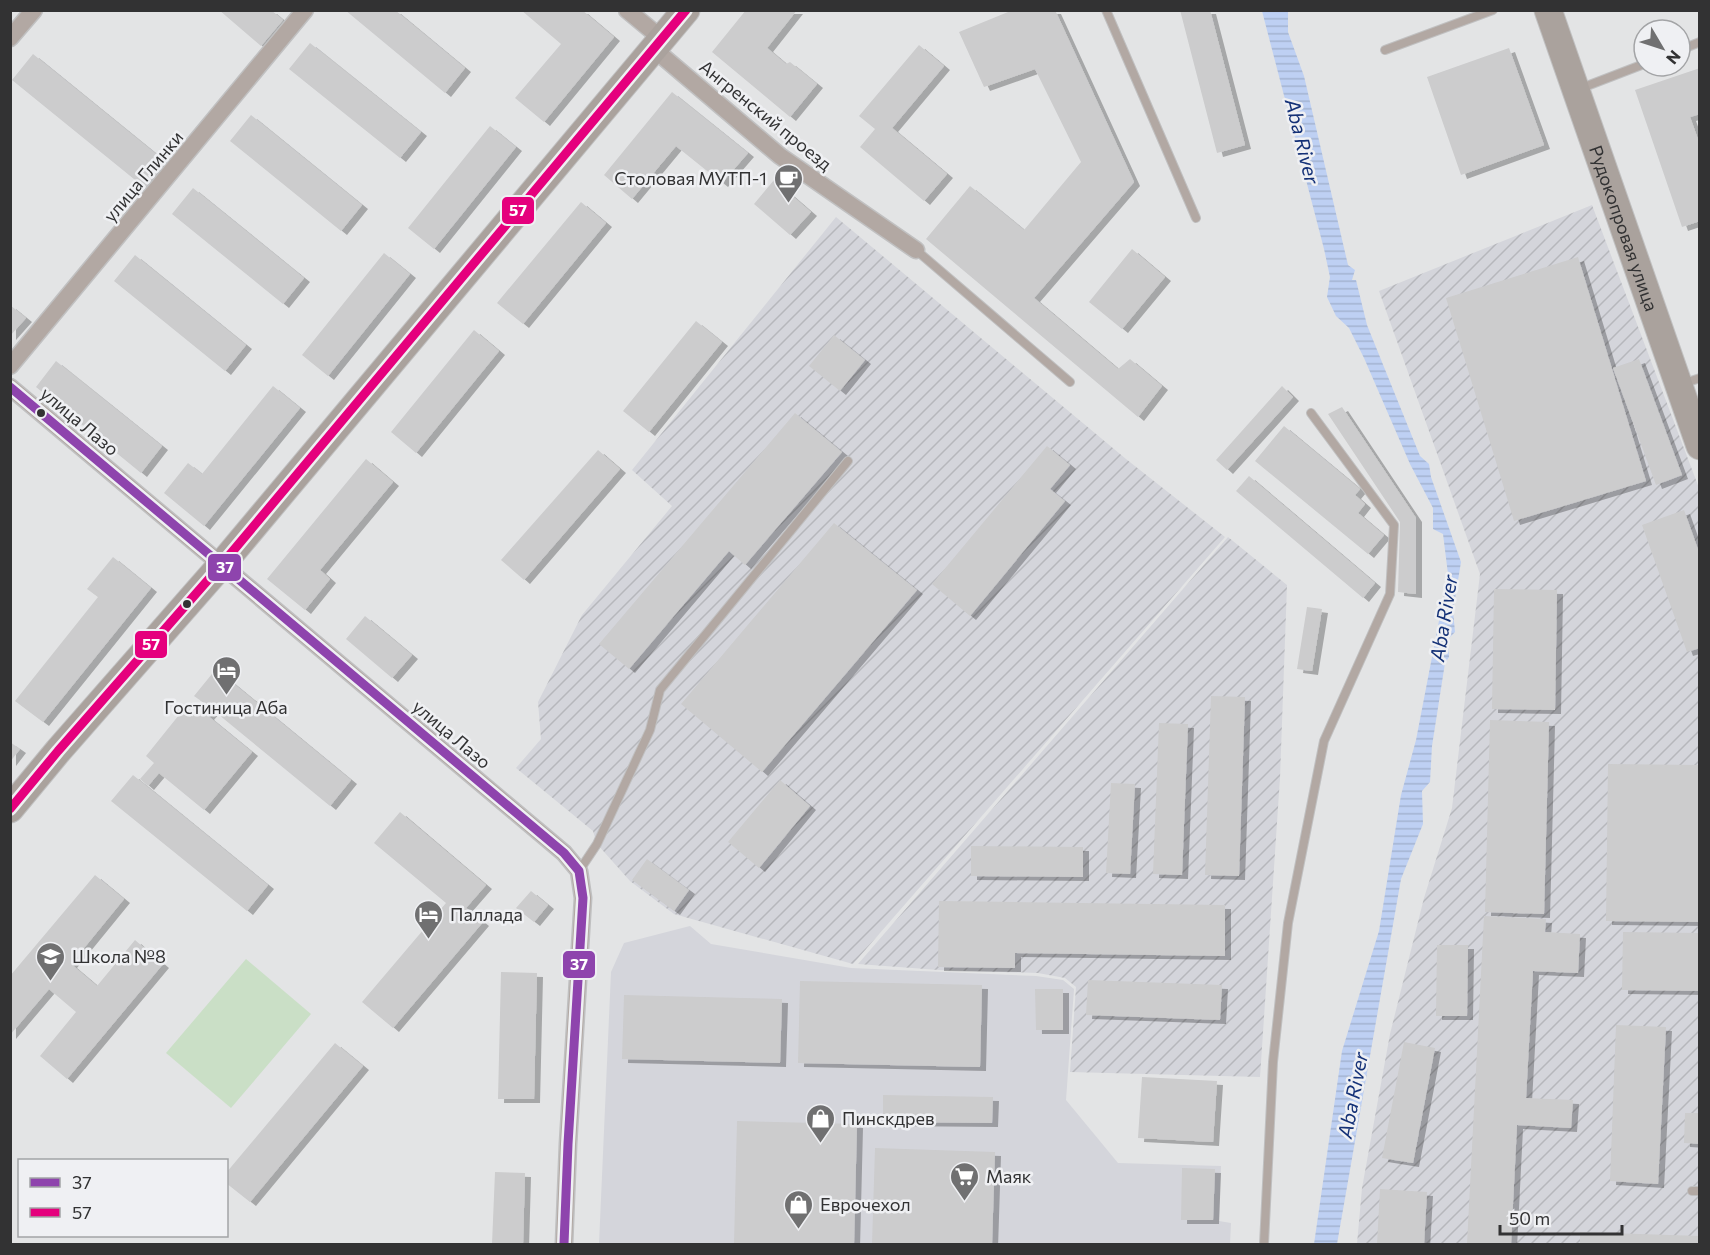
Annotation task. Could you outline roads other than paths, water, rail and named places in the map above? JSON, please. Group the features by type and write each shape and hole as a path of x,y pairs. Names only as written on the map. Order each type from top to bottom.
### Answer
{"main road":[{"path":"10,809 222,564 686,10"},
{"name":"Рудокопровая улица","path":"1548,10 1576,90 1689,381 1700,446"}],"street":[{"path":"10,38 34,10"},
{"name":"улица Глинки","path":"10,366 305,10"},
{"name":"Ангренский проезд","path":"627,10 658,44 780,156 916,250"},
{"name":"улица Лазо","path":"10,387 564,853 579,870"},
{"path":"564,1245 583,898 579,870"}],"lane":[{"path":"1106,10 1196,218"},
{"path":"1385,50 1493,10"},
{"path":"1576,90 1632,69"},
{"path":"916,250 1070,382"},
{"path":"1264,1245 1273,1062 1288,923 1324,741 1390,594 1394,525 1311,413"},
{"path":"579,870 597,844 650,730 660,690 848,461"}],"water":[{"name":"Aba River","path":"1262,11 1288,11 1288,32 1304,76 1348,265 1355,270 1352,280 1356,280 1367,325 1420,456 1429,464 1431,477 1461,562 1453,611 1455,632 1448,639 1449,657 1445,663 1432,746 1430,782 1422,791 1423,824 1401,879 1337,1244 1314,1244 1342,1051 1379,931 1401,795 1416,740 1448,574 1443,534 1433,529 1433,508 1410,464 1349,328 1336,316 1327,297 1330,277 1324,249"}],"place":[{"name":"Столовая МУТП-1","path":"788,204"},
{"name":"Гостиница Аба","path":"226,696"},
{"name":"Паллада","path":"429,940"},
{"name":"Школа №8","path":"51,982"},
{"name":"Пинскдрев","path":"821,1144"},
{"name":"Маяк","path":"965,1202"},
{"name":"Еврочехол","path":"799,1230"}]}
